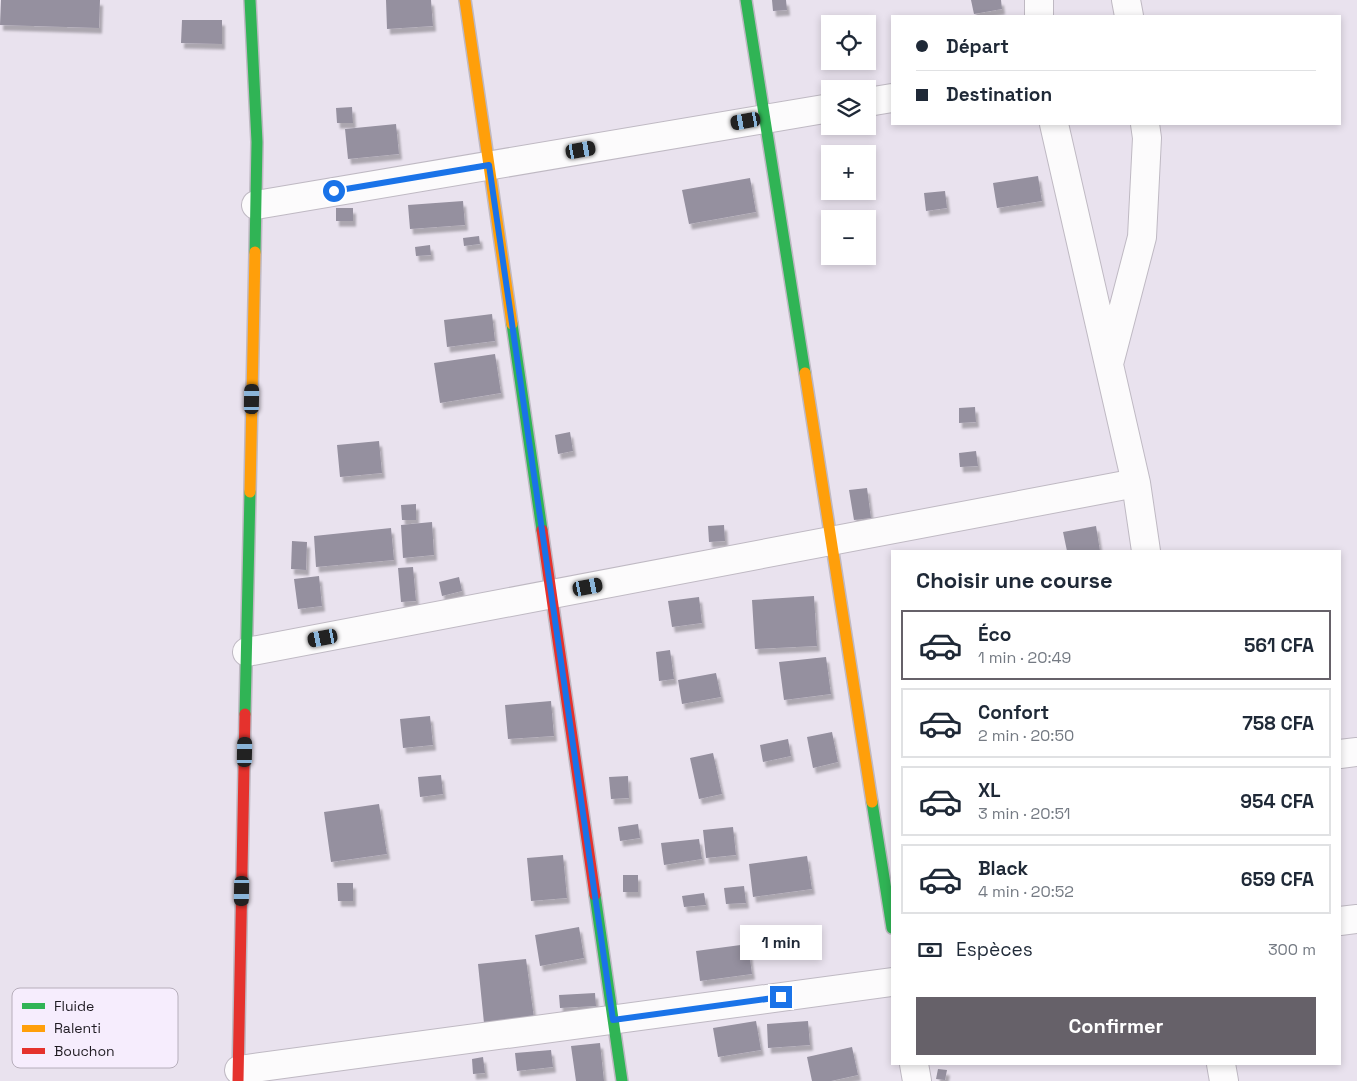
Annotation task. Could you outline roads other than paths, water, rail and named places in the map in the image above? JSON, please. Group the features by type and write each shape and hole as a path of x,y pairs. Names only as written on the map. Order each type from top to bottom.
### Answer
{"street":[{"path":"250,0 257,142 239,1076 613,1020 891,982"},
{"path":"465,0 622,1081"},
{"path":"746,0 832,541 884,817 891,914"},
{"path":"1038,0 1039,15"},
{"path":"1126,0 1129,15"},
{"path":"876,101 891,98"},
{"path":"256,204 821,109"},
{"path":"1054,125 1136,484 1146,550"},
{"path":"1109,364 1142,237 1147,138 1145,125"},
{"path":"247,652 1136,484"},
{"path":"1341,754 1357,752"},
{"path":"1341,922 1357,919"},
{"path":"914,1065 917,1081"},
{"path":"1221,1065 1224,1081"}]}
